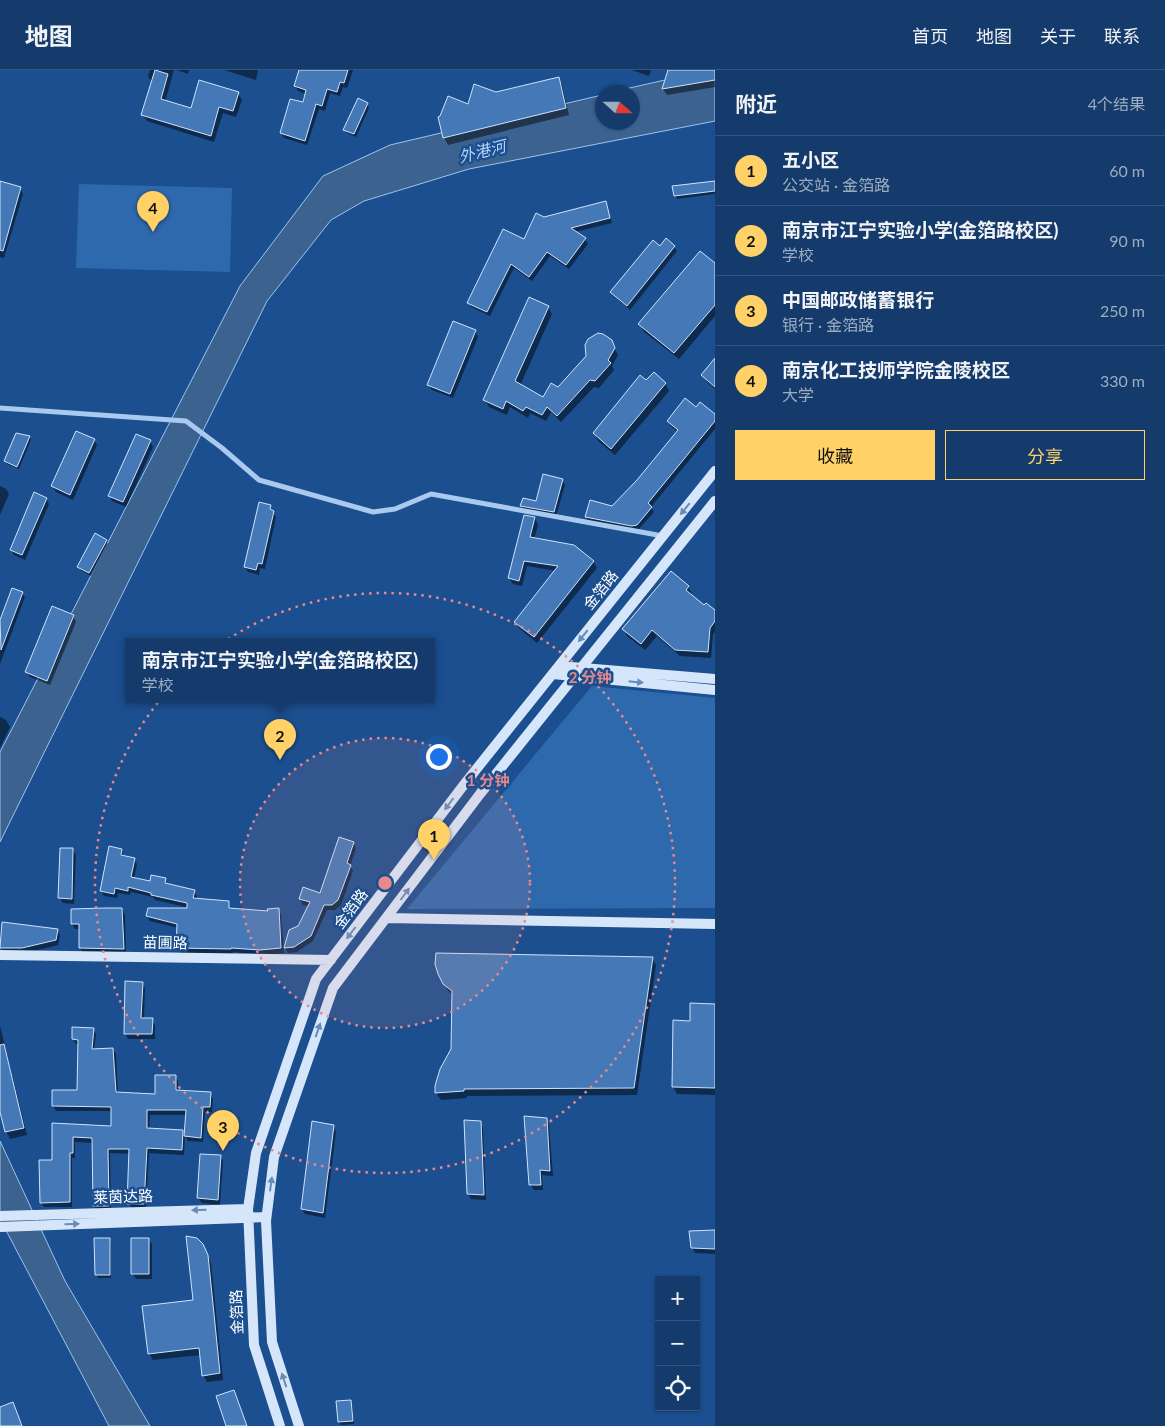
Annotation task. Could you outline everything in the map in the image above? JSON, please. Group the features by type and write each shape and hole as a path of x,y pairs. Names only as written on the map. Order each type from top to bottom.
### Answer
{"main road":[{"name":"金箔路","path":"280,1426 254,1346 248,1214 256,1152 316,979 466,782 715,471"},
{"path":"299,1426 272,1342 266,1217 274,1157 333,988 480,794 715,501"},
{"path":"556,670 715,679"},
{"path":"578,672 715,690"},
{"path":"386,918 715,924"},
{"name":"苗圃路","path":"0,955 330,960"},
{"path":"0,1226 248,1214 266,1217"},
{"name":"莱茵达路","path":"0,1216 248,1214"}],"street":[{"path":"0,408 186,421 222,448 259,480 373,512 395,509 431,494 663,536"}],"shaded area":[{"path":"79,184 232,188 230,272 76,268"},
{"path":"592,686 715,698 715,908 407,909"}],"water":[{"name":"外港河","path":"715,70 715,121 469,169 364,201 331,220 267,301 0,842 0,752 240,286 323,176 390,145 595,97 595,130 640,130 640,86"},
{"path":"0,1141 65,1281 150,1426 109,1426 0,1219"}],"building":[{"path":"155,70 168,74 161,99 191,108 199,80 239,92 233,111 219,107 211,136 141,115"},
{"path":"299,70 348,70 344,83 340,82 337,92 327,89 322,106 316,104 305,141 280,133 290,99 303,102 306,90 294,86"},
{"path":"668,70 715,70 715,80 662,89"},
{"path":"559,77 566,108 443,138 438,117 448,96 468,104 474,84 496,92"},
{"path":"358,98 368,103 354,134 343,130"},
{"path":"0,181 21,187 3,251 0,250"},
{"path":"715,181 715,191 674,196 672,186"},
{"path":"606,201 610,218 571,228 586,238 566,265 547,252 529,277 511,264 487,312 467,303 503,229 524,239 536,213 544,217"},
{"path":"666,238 675,246 627,306 610,292 653,240 660,246"},
{"path":"700,251 715,263 715,305 674,353 638,324"},
{"path":"529,297 549,306 515,381 543,397 551,383 558,387 586,356 585,345 588,339 598,333 603,334 612,340 615,348 608,360 611,363 595,381 590,380 557,416 547,407 542,415 526,407 523,411 506,401 503,409 483,400"},
{"path":"453,321 476,330 450,394 427,385"},
{"path":"715,358 715,387 701,375"},
{"path":"654,372 666,383 611,449 593,433 640,375 646,380"},
{"path":"685,398 696,407 700,402 715,414 715,421 648,503 652,507 637,525 632,526 585,517 590,500 612,506 637,480 678,430 667,421"},
{"path":"76,431 95,439 70,495 51,486"},
{"path":"16,433 30,436 17,467 4,461"},
{"path":"136,434 151,440 123,502 108,496"},
{"path":"543,474 563,479 554,512 520,506 523,498 536,501"},
{"path":"34,492 47,498 22,555 10,550"},
{"path":"259,502 271,505 270,509 274,511 262,564 258,563 256,570 244,567"},
{"path":"524,515 535,517 530,537 574,545 594,561 534,637 514,622 558,566 524,561 519,581 508,578"},
{"path":"95,533 107,540 89,573 77,567"},
{"path":"671,571 689,586 686,590 704,605 706,603 715,610 715,621 710,628 708,652 675,650 652,630 641,644 622,629"},
{"path":"12,588 23,592 1,650 0,620"},
{"path":"52,606 74,615 47,681 25,672"},
{"path":"339,837 354,842 347,863 351,865 338,900 332,905 324,905 311,936 294,947 284,948 289,930 298,926 310,902 299,899 303,887 320,893"},
{"path":"109,846 122,849 121,855 135,858 131,877 150,881 151,875 166,878 165,883 195,890 193,898 229,901 229,908 268,911 267,909 279,908 281,948 260,950 176,948 177,924 146,916 148,908 187,908 187,903 151,895 151,893 128,887 128,891 115,888 114,894 100,891"},
{"path":"60,848 73,848 72,899 58,898"},
{"path":"122,908 124,949 79,948 79,924 71,924 71,909"},
{"path":"2,922 58,929 56,940 22,948 0,948"},
{"path":"436,953 653,957 634,1088 464,1089 464,1091 435,1093 440,1069 451,1049 452,991 443,984 438,974 435,964"},
{"path":"125,981 143,982 141,1018 153,1018 152,1034 124,1034"},
{"path":"690,1003 715,1004 715,1088 672,1087 673,1020 690,1021"},
{"path":"72,1027 94,1028 92,1049 113,1048 116,1092 155,1094 155,1075 176,1075 176,1090 211,1092 210,1107 203,1107 201,1138 184,1136 186,1110 147,1110 147,1128 183,1130 182,1150 147,1148 144,1204 127,1204 129,1149 108,1149 109,1206 93,1206 92,1138 73,1137 73,1153 70,1153 70,1202 40,1203 39,1160 52,1160 52,1123 111,1126 111,1107 52,1106 52,1090 77,1090 78,1040 72,1039"},
{"path":"4,1044 24,1128 5,1132 0,1112 0,1045"},
{"path":"524,1116 547,1118 550,1171 540,1170 541,1185 529,1185"},
{"path":"464,1120 481,1121 484,1195 467,1194"},
{"path":"312,1121 334,1125 323,1213 301,1209"},
{"path":"200,1154 221,1155 218,1200 197,1198"},
{"path":"715,1230 715,1249 691,1248 689,1231"},
{"path":"186,1236 197,1238 203,1244 208,1255 220,1373 202,1376 199,1348 148,1354 142,1306 193,1300"},
{"path":"94,1238 110,1238 110,1275 95,1275"},
{"path":"131,1238 149,1238 149,1274 131,1274"},
{"path":"234,1390 247,1426 226,1426 216,1396"},
{"path":"351,1400 353,1421 338,1422 336,1401"},
{"path":"13,1402 22,1426 0,1426 0,1407"}],"place":[{"name":"南京化工技师学院金陵校区","path":"153,232"},
{"name":"南京市江宁实验小学(金箔路校区)","path":"280,760"},
{"name":"五小区","path":"434,860"},
{"name":"中国邮政储蓄银行","path":"223,1151"}]}
